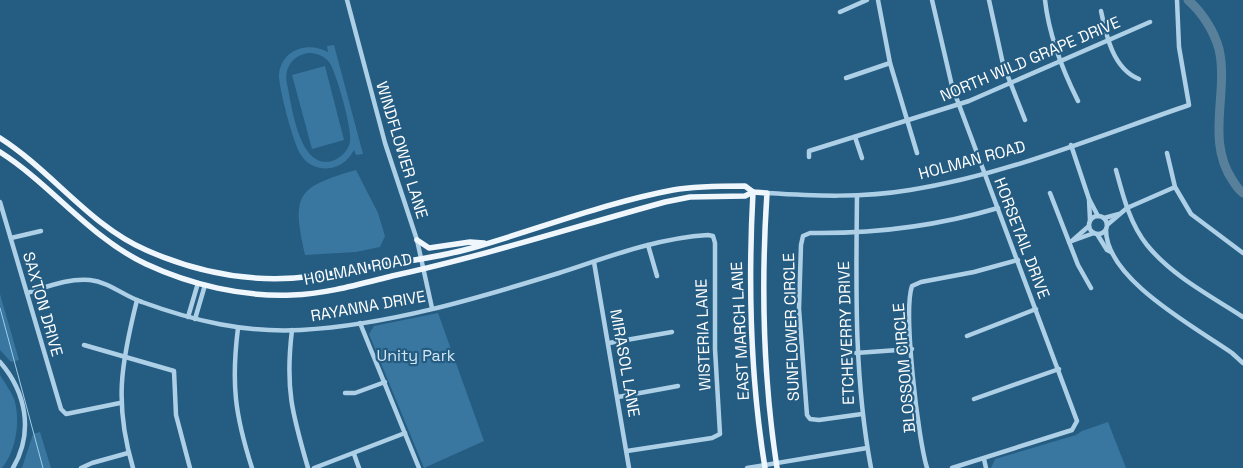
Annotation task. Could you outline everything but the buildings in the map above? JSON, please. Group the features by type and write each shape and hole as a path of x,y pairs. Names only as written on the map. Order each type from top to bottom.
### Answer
{"main road":[{"name":"HOLMAN ROAD","path":"0,138 33,162 92,216 144,249 201,270 243,278 314,276 422,259 488,243 642,197 673,190 745,186 753,192"},
{"name":"HOLMAN ROAD","path":"0,152 16,163 88,226 119,249 146,264 198,283 246,293 293,295 323,292 424,269 665,202 690,197 745,196 753,192 766,193"},
{"name":"EAST MARCH LANE","path":"753,192 750,260 750,332 765,467"},
{"name":"EAST MARCH LANE","path":"766,193 763,290 769,391 777,466"},
{"path":"417,240 429,248 470,242 488,243"}],"street":[{"name":"WINDFLOWER LANE","path":"347,0 385,142 417,240 432,308"},
{"path":"840,12 867,0"},
{"path":"878,0 890,63 917,152"},
{"name":"HORSETAIL DRIVE","path":"932,0 946,66 959,105 1077,417 1077,425 1072,430 984,458"},
{"path":"989,0 1002,64 1026,120"},
{"path":"1045,0 1048,24 1060,62 1078,101"},
{"name":"HOLMAN ROAD","path":"766,193 857,196 919,189 985,174 1189,105 1179,47 1178,0"},
{"path":"1101,11 1109,41 1122,66 1139,79"},
{"name":"NORTH WILD GRAPE DRIVE","path":"809,158 809,151 959,105 1150,22"},
{"path":"846,78 890,63"},
{"path":"855,137 862,158"},
{"path":"1071,145 1089,199 1098,216 1104,218 1119,214"},
{"path":"1167,153 1175,187 1182,200 1199,222 1243,253"},
{"path":"1116,170 1127,208 1147,245 1161,259 1243,318"},
{"path":"1071,241 1096,233 1106,227 1127,208 1175,187"},
{"path":"1050,193 1092,288"},
{"name":"ETCHEVERRY DRIVE","path":"857,196 856,353 870,468"},
{"path":"1089,199 1090,223 1107,250 1111,252"},
{"name":"SAXTON DRIVE","path":"0,202 63,412 69,413 120,402"},
{"path":"856,233 937,223 998,208"},
{"path":"1071,241 1098,216"},
{"path":"1104,218 1106,240 1111,252 1127,275 1147,293 1232,352 1243,364"},
{"path":"11,238 41,232"},
{"name":"SUNFLOWER CIRCLE","path":"856,233 810,233 803,236 800,245 799,309 807,415 815,420 862,414"},
{"name":"RAYANNA DRIVE","path":"27,293 64,282 91,280 112,287 137,300 195,319 238,328 292,330 360,323 432,308 476,298 648,245 690,236 713,236"},
{"name":"WISTERIA LANE","path":"627,451 712,438 720,434 714,349 715,243 713,236"},
{"path":"648,245 657,276"},
{"name":"BLOSSOM CIRCLE","path":"927,468 918,412 912,349 910,308 912,286 920,282 967,274 1018,260"},
{"name":"MIRASOL LANE","path":"594,262 630,468"},
{"path":"188,317 198,283"},
{"path":"195,319 205,285"},
{"path":"133,468 128,453 120,402 124,356 137,300"},
{"path":"967,336 1036,309"},
{"path":"360,323 419,468"},
{"path":"238,328 234,366 234,396 239,426 252,468"},
{"path":"292,330 288,370 289,396 308,468"},
{"path":"609,343 672,332"},
{"path":"84,345 174,371 176,415 190,468"},
{"path":"856,353 912,349"},
{"path":"0,362 18,388 25,417 22,446 13,468"},
{"path":"974,400 1059,369"},
{"path":"345,393 355,392 384,382"},
{"path":"618,397 678,386"},
{"path":"314,468 405,433"},
{"path":"747,468 777,466 867,448"},
{"path":"81,468 128,453"},
{"path":"354,454 359,468"},
{"path":"952,468 984,458 986,468"}],"green space":[{"path":"334,45 363,154 356,155 354,150 342,164 327,168 310,164 304,159 298,149 284,103 279,74 285,58 291,53 312,47 328,52 327,46","holes":["311,53 319,55 329,62 336,77 349,126 350,142 348,148 341,156 332,161 321,161 312,156 305,146 299,134 287,84 286,78 290,64 298,57"]},
{"path":"325,66 344,140 312,149 292,75"},
{"path":"356,170 378,213 385,236 380,247 356,252 305,255 299,218 299,206 303,196 310,188 321,182"},
{"path":"0,294 19,360 11,362 0,350"},
{"name":"Unity Park","path":"438,313 484,441 424,468 369,334 374,326"},
{"path":"0,375 14,399 17,417 14,444 2,468 0,468"},
{"path":"1108,422 1126,468 991,468 995,459 1076,435"},
{"path":"40,432 51,468 22,468 33,434"}],"waterway":[{"path":"1188,0 1207,22 1219,49 1221,66 1220,149 1225,165 1235,185 1243,193"},
{"path":"0,308 43,468"}]}
